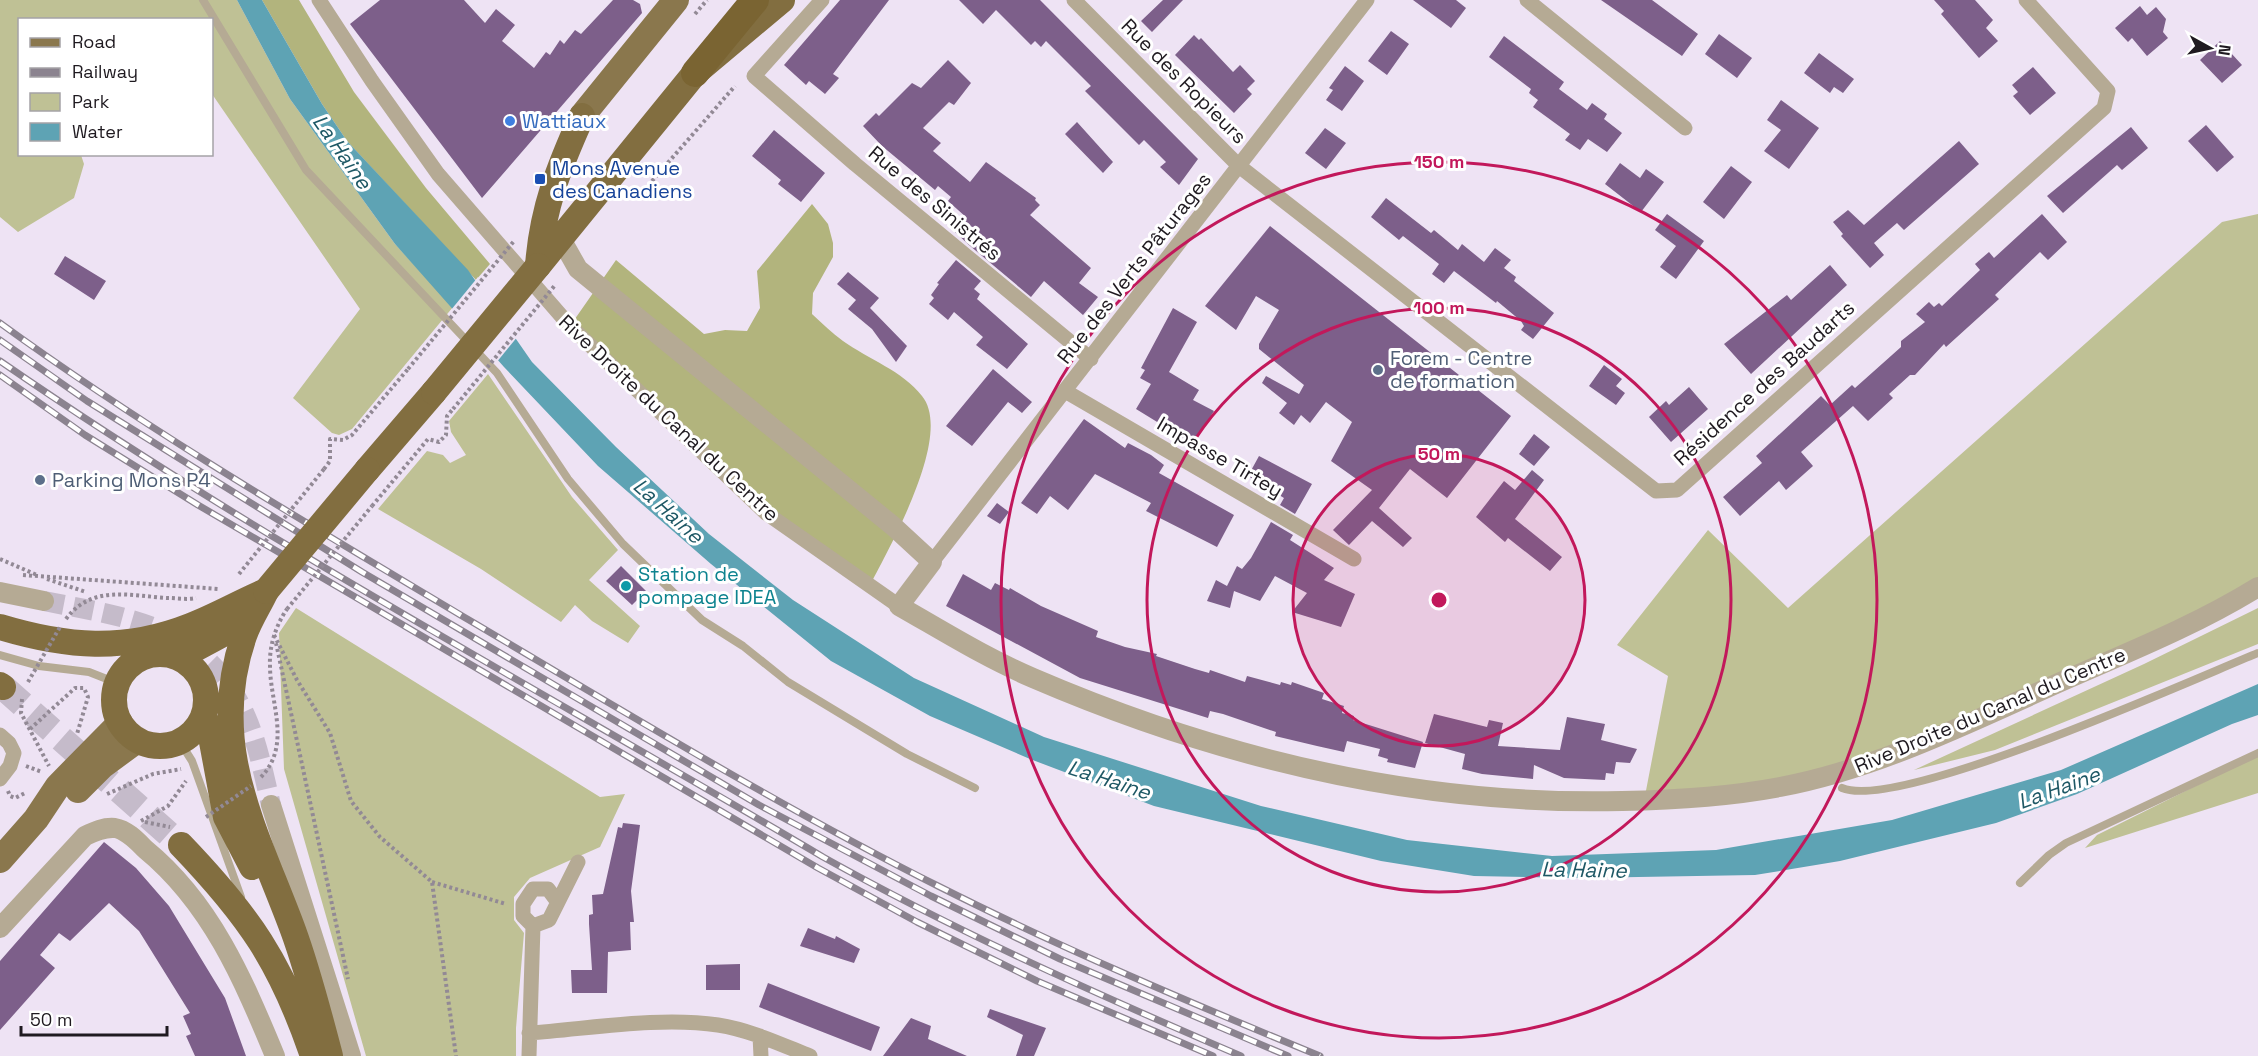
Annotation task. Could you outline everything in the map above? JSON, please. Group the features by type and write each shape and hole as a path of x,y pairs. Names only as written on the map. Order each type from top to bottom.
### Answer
{"highway":[{"path":"206,687 234,628 434,392 754,0"},
{"path":"695,73 782,0"},
{"path":"538,266 541,229 550,191 582,116"},
{"path":"0,627 60,642 113,645 190,626 266,591"},
{"path":"266,591 244,635 235,669 231,720 234,757 248,820 292,928 330,1056"},
{"path":"180,657 234,628"},
{"path":"0,639 19,647 65,655 113,653 140,658"},
{"path":"161,653 180,657 200,674 206,687 207,705 204,717 189,737 180,742 158,745 128,732 115,712 114,692 117,683 131,663 140,658 161,653"},
{"path":"204,717 210,731 226,817 280,920 317,1006"},
{"path":"180,845 222,887 252,926 280,971 313,1056"}],"main road":[{"path":"582,116 671,2"},
{"path":"0,860 36,819 71,797 102,766 128,732"}],"street":[{"name":"Rive Droite du Canal du Centre","path":"319,0 365,72 438,174 570,326 766,513 899,606 1031,677 1156,724 1265,759 1332,775 1438,792 1525,800 1596,802 1733,795 1782,787 1857,766 1911,747 2100,665 2206,615 2258,587"},
{"name":"Rue des Sinistrés","path":"822,0 754,76 855,164 1091,359"},
{"name":"Rue des Ropieurs","path":"1074,0 1239,166"},
{"name":"Rue des Verts Pâturages","path":"932,562 1367,0"},
{"path":"1527,0 1685,128"},
{"name":"Résidence des Baudarts","path":"1239,166 1656,491 1677,490 2104,108 2108,91 2026,0"},
{"path":"561,238 578,269 893,526 932,562 899,606"},
{"name":"Impasse Tirtey","path":"1065,392 1354,559"},
{"path":"0,592 44,601"},
{"path":"0,735 9,743 14,753 10,766 0,778"},
{"path":"271,805 351,1056"},
{"path":"0,928 85,836 101,829 123,830 168,867 224,941 275,1056"},
{"path":"532,926 549,920 578,862"},
{"path":"529,1056 532,926 523,916 523,904 533,889 548,890 557,901"},
{"path":"529,1033 673,1022 718,1025 760,1036 810,1056"},
{"path":"760,1036 761,1056"}],"lane":[{"path":"203,0 306,170 497,373 568,479 623,544 702,620 743,646 788,682 907,754 975,789"},
{"path":"1842,788 1853,792 1904,784 2034,746 2258,653"},
{"path":"0,655 39,666 88,672 117,683"},
{"path":"180,742 192,761 223,854 252,926"},
{"path":"2020,883 2049,855 2066,843 2258,753"}],"path":[{"path":"652,181 735,86"},
{"path":"231,583 330,461 330,439 344,440 352,435 514,241"},
{"path":"206,817 251,786 267,771 278,739 278,719 269,665 278,622 428,439 439,442 446,435 447,416 556,284"},
{"path":"0,559 38,576 86,592"},
{"path":"38,576 219,589 225,586"},
{"path":"50,767 21,713 23,690 71,612 85,600 110,594 193,599"},
{"path":"274,635 297,680 330,733 351,801 380,837 432,882 523,909"},
{"path":"274,635 351,990"},
{"path":"30,729 75,688 84,688 88,697 76,737"},
{"path":"38,782 54,763"},
{"path":"103,797 153,774 182,769 189,776 180,792 168,806 141,821"},
{"path":"432,882 456,1056"}],"green space":[{"path":"0,0 237,0 290,99 395,244 453,307 352,429 339,435 332,433 293,398 360,309 213,95 213,18 18,18 18,156 81,156 84,164 74,198 18,232 0,217"},
{"path":"262,0 299,0 354,92 426,188 490,264 476,280 347,141 322,104"},
{"path":"812,204 828,224 833,243 833,257 813,293 812,314 853,348 905,379 922,396 930,414 930,437 925,463 915,492 869,587 766,513 570,326 616,260 704,334 725,330 747,331 760,308 757,271"},
{"path":"2258,214 2258,585 1838,773 1644,801 1668,676 1617,645 1708,530 1788,608 2222,222"},
{"path":"488,374 572,497 618,550 589,580 640,626 628,643 592,621 575,605 561,622 481,569 378,509 427,451 443,455 450,463 466,455 451,432 449,421"},
{"path":"296,608 600,797 625,794 600,847 530,878 514,897 514,920 524,933 516,1028 516,1056 366,1056 284,769 279,633"},
{"path":"2258,608 2258,644 1995,750 1914,770 2144,664"},
{"path":"2258,755 2258,793 2085,848 2097,835"}],"water":[{"name":"La Haine","path":"237,0 262,0 322,104 347,141 468,270 532,362 616,447 709,534 793,600 914,678 1044,737 1261,806 1407,840 1552,856 1716,850 1892,820 2061,770 2258,684 2258,715 2232,724 2077,794 1996,823 1840,861 1755,875 1580,878 1474,876 1381,861 1154,806 1030,759 930,716 831,661 711,564 598,466 504,367 395,244 290,99"}],"pier":[{"path":"478,277 518,336 496,363 451,310"}],"building":[{"path":"380,0 464,0 485,23 496,9 515,25 502,41 534,68 546,52 550,55 560,40 564,44 575,30 581,34 613,0 633,0 640,4 642,13 482,198 350,24"},
{"path":"840,0 889,0 833,74 839,78 825,94 809,81 806,85 784,65"},
{"path":"959,0 1040,0 1198,159 1179,185 1160,167 1166,162 1144,140 1139,145 1085,91 1091,86 1046,41 1041,47 1035,41 1031,45 996,10 983,24"},
{"path":"1163,0 1183,0 1152,32 1141,21"},
{"path":"1413,0 1456,0 1466,8 1451,28"},
{"path":"1601,0 1652,0 1698,34 1682,56"},
{"path":"1934,0 1975,0 1993,20 1986,28 1998,41 1979,58 1941,14 1944,11"},
{"path":"2140,6 2147,15 2156,7 2166,19 2163,32 2168,38 2147,56 2132,38 2128,42 2115,28"},
{"path":"1391,31 1409,44 1387,75 1368,61"},
{"path":"1719,34 1752,58 1737,78 1705,54"},
{"path":"1194,35 1199,40 1201,38 1233,72 1240,65 1255,81 1247,89 1252,94 1234,113 1175,55"},
{"path":"1504,36 1564,82 1559,89 1587,110 1592,103 1607,114 1604,119 1622,133 1607,152 1588,139 1580,150 1565,140 1570,134 1533,107 1538,100 1529,93 1531,89 1489,57"},
{"path":"2220,41 2242,65 2222,83 2200,60"},
{"path":"1819,53 1854,79 1843,93 1834,87 1830,93 1804,73"},
{"path":"948,60 971,83 954,105 949,102 923,128 941,143 933,151 970,182 986,162 1036,198 1035,200 1040,205 1030,215 1091,268 1079,283 1098,297 1083,315 1044,281 1031,297 969,245 955,232 967,218 948,201 951,197 938,186 935,190 882,146 863,126 876,113 879,116 912,83 921,88"},
{"path":"1345,66 1364,81 1342,111 1326,100 1333,90 1329,88"},
{"path":"2033,67 2056,93 2030,115 2013,96 2018,92 2012,85"},
{"path":"1781,100 1819,128 1789,169 1764,151 1781,130 1767,120"},
{"path":"1077,122 1113,162 1103,173 1065,134"},
{"path":"2206,125 2234,157 2217,172 2188,141"},
{"path":"2131,127 2148,148 2122,170 2117,165 2063,213 2047,196"},
{"path":"1325,128 1346,143 1326,169 1305,153"},
{"path":"774,130 825,173 801,202 778,184 781,180 752,156"},
{"path":"1959,141 1979,164 1904,230 1897,223 1874,243 1884,255 1870,268 1841,236 1843,234 1833,222 1848,210 1864,225"},
{"path":"1620,163 1640,178 1646,169 1664,182 1641,212 1605,184"},
{"path":"1731,166 1752,182 1724,219 1703,202"},
{"path":"1386,198 1431,233 1434,230 1458,250 1462,244 1484,262 1495,248 1511,260 1504,268 1516,277 1514,281 1554,313 1533,339 1521,330 1524,326 1521,321 1454,271 1444,283 1432,274 1439,264 1403,236 1399,240 1371,217"},
{"path":"1667,214 1704,241 1676,279 1660,267 1676,246 1655,230"},
{"path":"2042,214 2067,242 2048,260 2040,252 1995,295 1999,299 1946,347 1944,344 1915,375 1910,375 1889,394 1893,398 1868,421 1853,406 1801,452 1813,466 1786,490 1779,481 1740,516 1723,497 1762,463 1756,456 1821,396 1830,405 1852,385 1855,388 1901,347 1901,341 1925,322 1916,314 1929,302 1934,307 1939,303 1942,306 1980,270 1975,264 1989,252 1994,258"},
{"name":"Forem - Centre de formation","path":"1270,226 1511,416 1447,498 1410,469 1379,508 1412,538 1403,547 1372,521 1349,545 1333,530 1372,490 1331,461 1352,422 1326,402 1310,423 1301,415 1294,425 1279,413 1287,403 1262,383 1266,376 1299,394 1304,385 1259,349 1259,344 1279,310 1256,296 1236,330 1205,306"},
{"path":"65,256 106,281 94,300 54,274"},
{"path":"956,260 981,281 974,289 980,294 977,299 1028,344 1007,369 976,345 983,337 954,312 948,320 929,304 934,298 931,295 939,284 937,283"},
{"path":"1830,265 1847,285 1751,374 1724,344 1787,295 1791,300"},
{"path":"848,272 879,298 870,308 907,346 896,362 872,329 848,309 856,300 837,284"},
{"path":"1173,308 1197,322 1169,372 1199,390 1193,400 1214,411 1193,444 1136,409 1151,384 1140,378 1145,370 1141,368"},
{"path":"1604,365 1622,379 1616,386 1625,393 1616,405 1589,386"},
{"path":"993,369 1032,402 1022,413 1008,402 972,446 946,426"},
{"path":"1689,387 1708,409 1671,442 1649,417 1666,401 1669,405"},
{"path":"1084,419 1125,448 1128,443 1151,455 1164,465 1159,473 1234,515 1217,547 1146,511 1151,503 1095,474 1068,510 1050,496 1037,514 1021,503"},
{"path":"1534,434 1550,447 1534,466 1519,454"},
{"path":"1259,456 1312,484 1295,514 1280,505 1284,498 1248,476"},
{"path":"1532,470 1544,480 1515,519 1562,557 1550,571 1508,538 1505,542 1476,517 1504,481 1515,490"},
{"path":"997,503 1009,512 1000,524 987,516"},
{"path":"1271,522 1293,535 1290,540 1334,568 1324,580 1355,594 1341,627 1292,612 1307,593 1275,576 1260,601 1234,591 1230,608 1207,601 1216,580 1227,586 1237,566 1242,569 1251,558"},
{"name":"Station de pompage IDEA","path":"621,566 646,591 632,605 606,581"},
{"path":"963,574 991,590 995,583 1009,590 1010,588 1041,606 1098,631 1096,637 1125,647 1157,654 1156,656 1195,669 1209,673 1210,670 1245,682 1247,676 1280,685 1281,682 1291,685 1292,682 1324,693 1322,699 1344,706 1342,713 1354,716 1353,720 1423,742 1415,768 1387,762 1388,759 1378,756 1380,749 1347,741 1344,752 1317,746 1275,736 1276,732 1223,714 1210,711 1208,718 1080,678 946,606"},
{"path":"1434,714 1487,727 1489,720 1503,723 1498,746 1560,750 1567,717 1605,724 1601,740 1637,749 1630,763 1616,762 1614,774 1606,773 1605,780 1564,778 1534,765 1533,779 1482,774 1462,769 1465,754 1425,743"},
{"path":"623,823 640,825 631,891 634,922 630,922 631,950 608,952 607,993 572,993 571,970 592,970 589,915 593,914 592,895 603,894 618,827 622,828"},
{"path":"104,842 136,868 169,906 225,998 246,1056 195,1056 186,1036 191,1034 183,1016 190,1013 139,931 109,903 70,941 59,933 40,955 55,968 0,1030 0,961"},
{"path":"808,928 835,939 836,936 860,949 854,963 800,946"},
{"path":"740,964 740,990 706,990 706,965"},
{"path":"768,983 880,1027 871,1051 759,1007"},
{"path":"990,1009 1046,1028 1034,1056 1016,1056 1023,1035 987,1017"},
{"path":"911,1018 931,1026 928,1039 967,1056 883,1056"}],"tunnel":[{"path":"44,601 135,621 163,631 188,645 210,663 230,687 246,717 257,749 271,805"},
{"path":"3,687 181,845"}],"railway":[{"path":"0,323 114,402 290,513 643,723 818,823 1032,932 1175,996 1320,1056"},
{"path":"0,340 87,401 362,572 759,805 931,896 1060,959 1288,1056"},
{"path":"0,361 100,428 303,555 823,857 926,912 1030,962 1241,1056"},
{"path":"0,375 85,435 198,505 818,868 917,922 1037,981 1213,1056"}],"place":[{"name":"Wattiaux","path":"510,121"},
{"name":"Mons Avenue des Canadiens","path":"540,179"},
{"name":"Forem - Centre de formation","path":"1378,370"},
{"name":"Parking Mons P4","path":"40,480"},
{"name":"Station de pompage IDEA","path":"626,586"}]}
